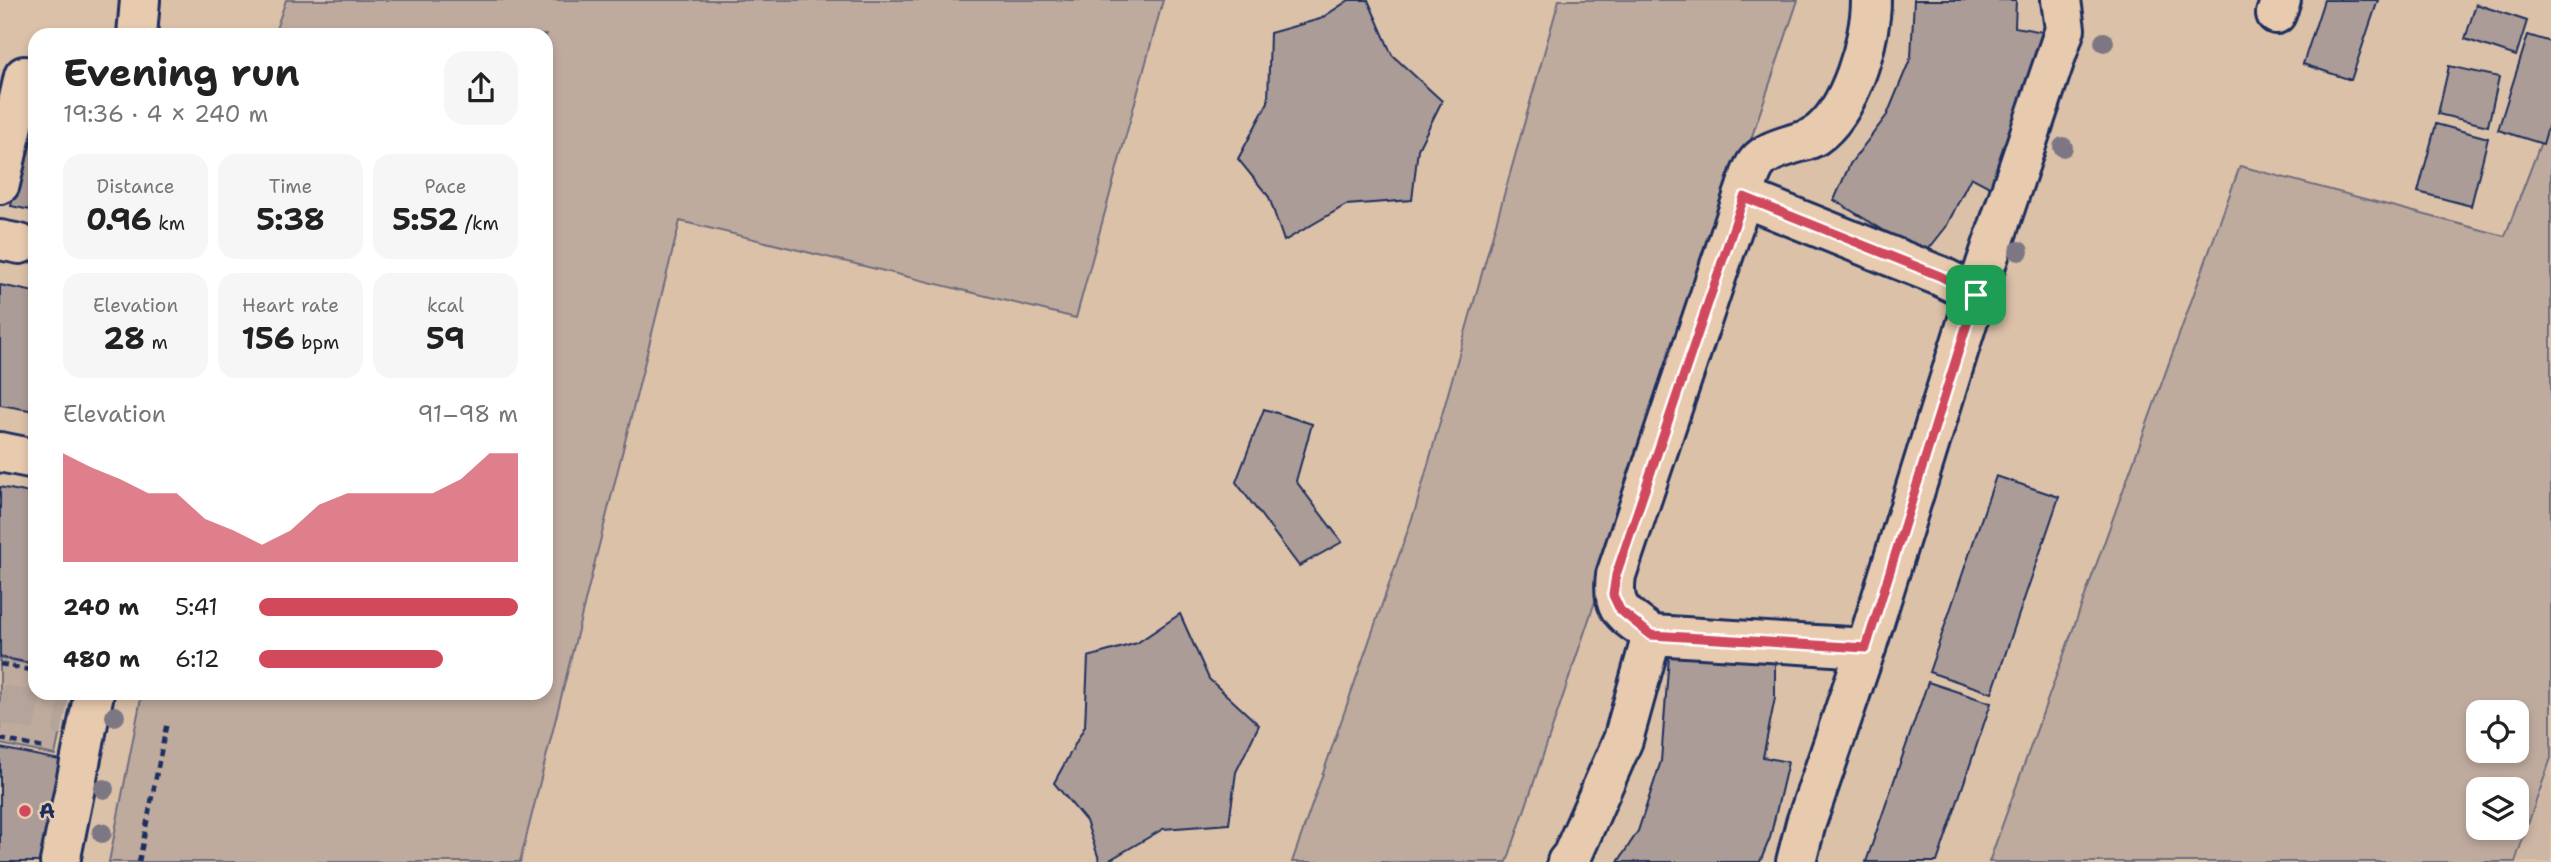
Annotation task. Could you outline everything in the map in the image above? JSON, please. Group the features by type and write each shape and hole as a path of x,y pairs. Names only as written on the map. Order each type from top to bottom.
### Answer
{"street":[{"path":"138,28 140,0"},
{"path":"1866,648 1651,635 1620,610 1613,595 1616,575 1756,160 1773,150 1814,137 1831,122 1845,103 1871,24 1871,0"},
{"path":"1796,862 1806,823 1866,648 1976,295 2065,29 2061,0"},
{"path":"0,184 24,76 28,77"},
{"path":"1744,197 1940,276 1976,295"},
{"path":"0,452 28,458"},
{"path":"1567,862 1623,740 1651,635"},
{"path":"60,862 74,721"}],"path":[{"path":"0,664 18,664 28,668"},
{"path":"3,742 74,721"},
{"path":"139,862 167,722"}],"shaded area":[{"path":"286,0 1163,0 1076,318 680,221 520,862 109,862 141,700 553,700 553,28 276,28"},
{"path":"1559,0 1798,0 1507,862 1292,862 1416,507"},
{"path":"2551,116 2551,758 2529,822 2529,777 2466,777 2466,840 2523,840 2515,862 1989,862 2240,166 2505,236"},
{"path":"0,658 28,664 28,700 67,700 55,755 0,744"},
{"path":"2551,764 2551,862 2517,862 2525,840 2529,840 2529,827"}],"building":[{"path":"1349,0 1368,0 1392,55 1442,101 1418,149 1412,200 1346,205 1284,241 1269,197 1238,159 1268,102 1270,33 1320,19"},
{"path":"1914,0 2016,0 2015,27 2043,32 1997,191 1971,177 1946,227 1924,255 1834,200 1850,164 1887,115 1911,57"},
{"path":"2324,0 2378,0 2351,80 2303,64"},
{"path":"2476,4 2527,21 2516,56 2465,39"},
{"path":"2528,35 2551,42 2551,117 2543,144 2498,130"},
{"path":"2449,66 2499,77 2488,126 2438,114"},
{"path":"28,117 28,210 11,206"},
{"path":"2436,124 2488,138 2471,206 2418,192"},
{"path":"0,285 28,291 28,410 0,405"},
{"path":"1264,409 1312,424 1296,481 1342,542 1299,566 1236,482"},
{"path":"1996,476 2059,497 1992,693 1929,672"},
{"path":"0,487 28,493 28,663 0,657"},
{"path":"1180,614 1209,679 1259,725 1236,772 1229,824 1163,829 1106,862 1100,862 1086,821 1054,783 1085,726 1088,657 1137,643"},
{"path":"1669,656 1775,662 1775,698 1763,757 1788,762 1770,838 1760,862 1618,862 1638,831 1661,761"},
{"path":"1928,682 1991,703 1937,862 1866,862"},
{"name":"A","path":"0,748 60,760 39,862 0,862"}],"tunnel":[{"path":"0,704 65,717"}],"place":[{"name":"A","path":"25,811"}],"route":[{"path":"1744,197 1940,276 1976,295 1866,648 1651,635 1620,610 1613,595 1616,575 1744,197"}]}
